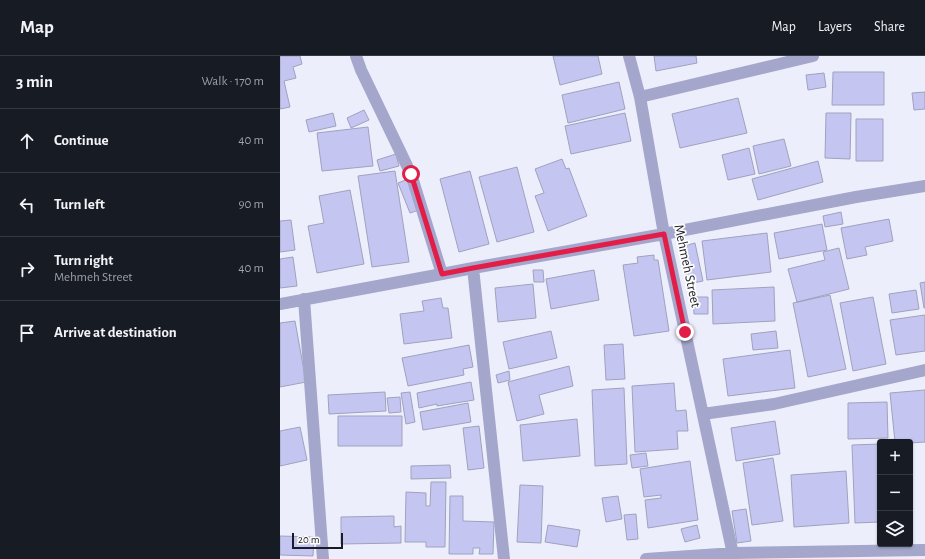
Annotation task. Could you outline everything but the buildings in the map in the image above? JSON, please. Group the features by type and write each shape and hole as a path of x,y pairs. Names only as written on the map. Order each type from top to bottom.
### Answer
{"street":[{"path":"356,56 361,70 411,174 442,274"},
{"name":"Mehmeh Street","path":"629,56 640,97 664,234 734,556"},
{"path":"640,97 813,56"},
{"path":"280,304 664,234 856,197 925,186"},
{"path":"473,268 504,559"},
{"path":"304,299 323,559"},
{"path":"703,414 774,404 925,370"},
{"path":"646,559 925,550"}],"route":[{"path":"411,174 442,274 664,234 685,332"}]}
